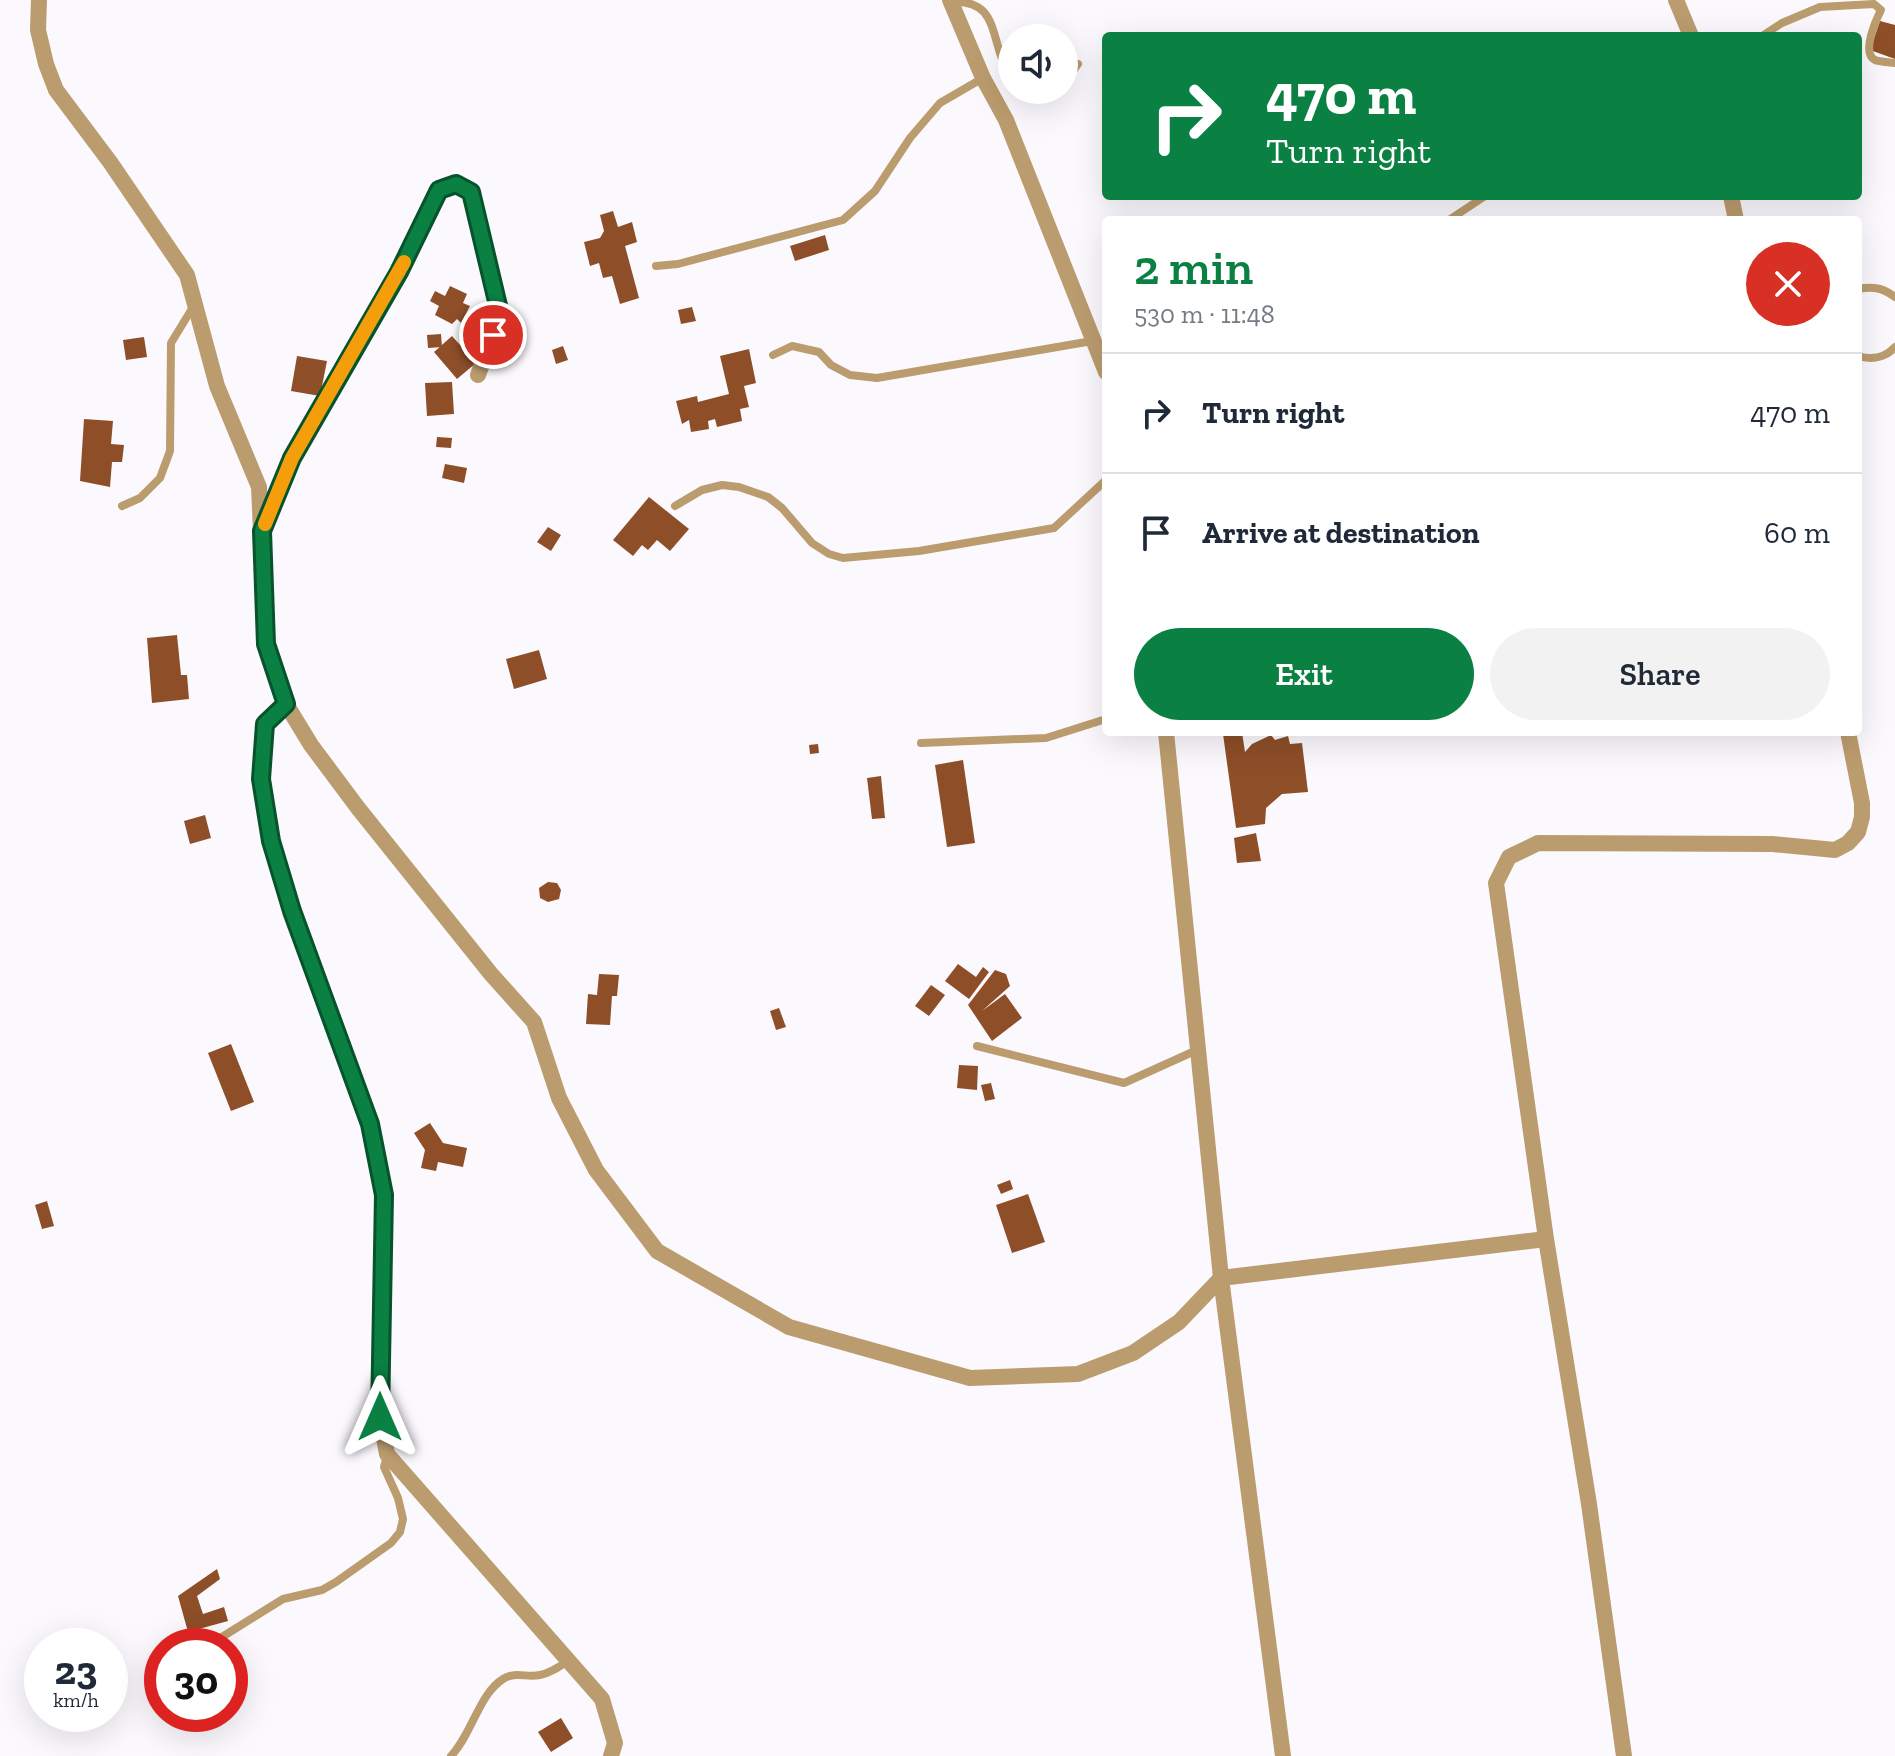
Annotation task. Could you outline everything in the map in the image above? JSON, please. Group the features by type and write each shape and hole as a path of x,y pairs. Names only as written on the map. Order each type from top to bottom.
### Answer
{"street":[{"path":"39,0 38,30 56,90 110,162 187,275 217,386 259,487 266,644 286,704 311,745 358,808 491,974 534,1022 559,1098 596,1170 657,1251 789,1327 970,1378 1078,1374 1133,1353 1179,1322 1221,1278 1546,1239"},
{"path":"1676,0 1689,32"},
{"path":"951,1 983,78 1006,120 1102,363"},
{"path":"262,531 292,458 399,272 439,190 456,184 471,192 500,314 478,375"},
{"path":"286,704 265,724 261,779 271,841 292,911 370,1124 384,1195 380,1417 387,1454 602,1699 615,1743 611,1756"},
{"path":"1166,736 1221,1278 1283,1756"},
{"path":"1624,1756 1496,883 1509,857 1538,843 1772,844 1835,850 1848,843 1858,832 1862,817 1849,736"}],"lane":[{"path":"951,1 978,6 988,16 998,42"},
{"path":"1768,32 1820,7 1874,4 1881,10 1869,55 1895,63"},
{"path":"656,266 678,264 843,220 875,191 910,138 940,103 983,78"},
{"path":"1455,216 1479,200"},
{"path":"1862,288 1885,289 1895,297"},
{"path":"122,506 140,498 160,478 170,451 171,343 195,304"},
{"path":"773,355 792,346 819,352 831,365 850,375 877,378 1092,341"},
{"path":"1862,356 1877,358 1895,347"},
{"path":"675,506 702,490 722,485 739,487 768,497 782,508 812,543 829,554 843,558 919,551 1054,528 1102,484"},
{"path":"921,743 1046,738 1102,720"},
{"path":"977,1046 1124,1083 1197,1050"},
{"path":"236,1628 283,1599 322,1590 391,1543 400,1532 403,1519 398,1498 384,1467 387,1454"},
{"path":"451,1756 464,1740 489,1692 497,1683 514,1674 542,1675 568,1661"}],"building":[{"path":"1880,21 1895,25 1895,59 1870,50"},
{"path":"613,211 618,227 632,222 637,242 625,246 639,298 620,304 612,276 603,278 599,263 590,266 584,242 600,238 604,231 600,215"},
{"path":"825,235 829,250 795,261 790,246"},
{"path":"450,286 467,294 463,303 470,306 461,323 457,319 452,324 435,315 439,306 430,301 435,291 445,296"},
{"path":"692,307 696,321 681,324 678,310"},
{"path":"441,334 442,347 428,348 427,335"},
{"path":"452,336 476,363 457,379 434,352"},
{"path":"144,337 147,357 126,360 123,340"},
{"path":"563,346 568,360 556,364 552,350"},
{"path":"749,349 756,383 744,386 749,407 740,409 742,421 717,427 715,419 708,421 709,429 691,432 689,420 682,424 676,401 697,396 698,402 729,394 720,356"},
{"path":"297,356 327,361 320,396 291,391"},
{"path":"452,382 454,414 427,416 425,383"},
{"path":"84,419 113,421 111,444 124,445 122,462 112,462 110,487 80,481"},
{"path":"437,437 452,438 451,448 436,447"},
{"path":"445,464 467,468 464,483 442,478"},
{"path":"649,497 689,529 670,551 657,540 648,550 642,545 633,556 613,540"},
{"path":"548,527 561,535 551,551 537,542"},
{"path":"177,635 181,675 187,675 189,699 152,703 147,638"},
{"path":"539,650 547,679 514,689 506,659"},
{"path":"1223,736 1243,736 1245,752 1252,744 1269,736 1275,740 1288,736 1290,744 1302,743 1308,792 1282,794 1266,808 1265,824 1236,828"},
{"path":"818,744 819,753 810,754 809,745"},
{"path":"963,760 975,843 947,847 935,765"},
{"path":"881,776 885,818 872,819 867,778"},
{"path":"205,815 211,838 190,844 184,821"},
{"path":"1256,833 1261,861 1237,863 1234,838"},
{"path":"548,882 557,883 561,890 559,899 548,902 540,898 539,888"},
{"path":"958,964 976,977 983,967 989,972 969,999 945,981"},
{"path":"995,970 1006,974 1010,986 982,1011 1005,994 1022,1018 992,1041 968,1005"},
{"path":"599,974 619,975 617,996 612,996 610,1025 586,1024 588,994 597,995"},
{"path":"931,985 945,995 929,1016 915,1006"},
{"path":"779,1008 786,1027 776,1030 770,1011"},
{"path":"231,1044 254,1102 231,1111 208,1053"},
{"path":"959,1065 978,1066 977,1090 957,1088"},
{"path":"991,1083 995,1099 985,1101 981,1085"},
{"path":"430,1123 443,1143 467,1148 463,1167 438,1162 436,1171 421,1168 425,1150 414,1133"},
{"path":"1010,1180 1013,1189 1001,1194 997,1185"},
{"path":"1028,1194 1045,1242 1012,1253 996,1205"},
{"path":"47,1201 54,1226 42,1229 35,1205"},
{"path":"217,1569 220,1579 197,1596 203,1614 224,1607 228,1621 203,1628 187,1628 178,1596"},
{"path":"561,1718 573,1738 551,1752 538,1732"}],"slow traffic":[{"path":"265,524 292,458 404,262"}],"route":[{"path":"380,1417 384,1195 370,1124 292,911 271,841 261,779 265,724 286,704 266,644 262,531 292,458 399,272 439,190 456,184 471,192 480,225 500,314 493,335"}]}
